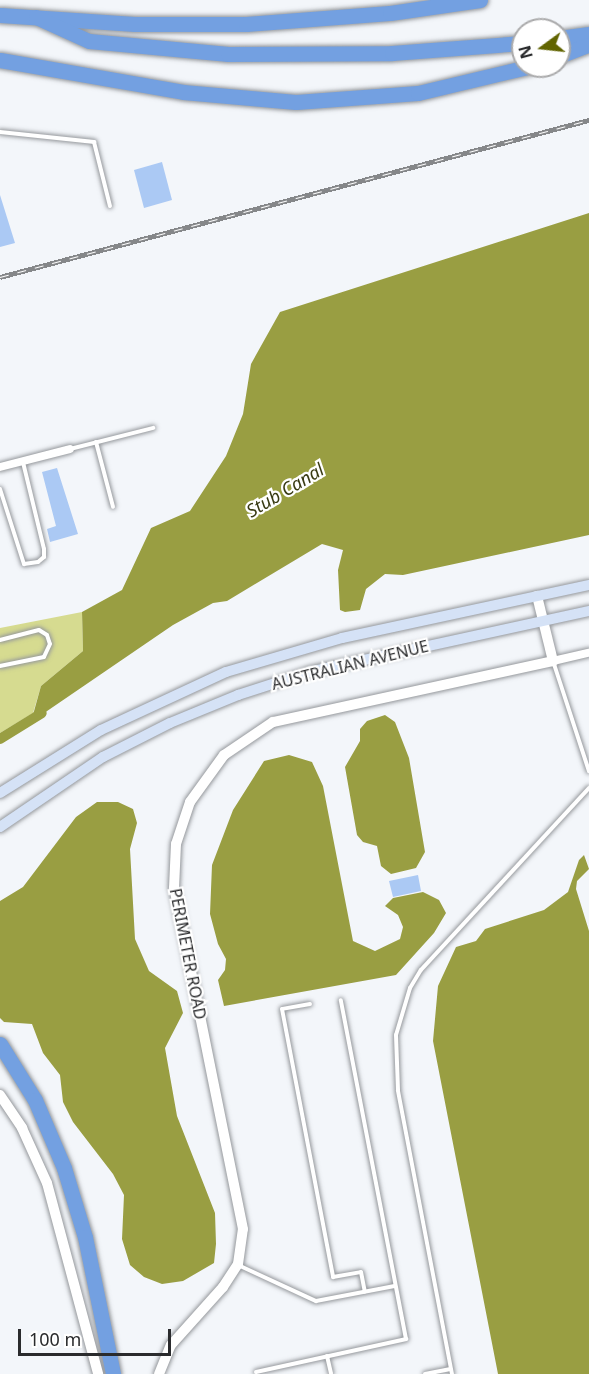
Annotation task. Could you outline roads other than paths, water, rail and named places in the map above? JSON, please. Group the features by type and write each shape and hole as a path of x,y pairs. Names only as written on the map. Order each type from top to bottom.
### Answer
{"highway":[{"path":"0,15 135,24 246,24 390,13 480,0"},
{"path":"36,17 89,41 189,51 363,54 511,44"},
{"path":"571,39 588,40"},
{"path":"571,49 588,40"},
{"path":"0,60 183,92 296,102 418,93 511,71"},
{"path":"0,1044 35,1100 76,1203 113,1374"}],"main road":[{"name":"AUSTRALIAN AVENUE","path":"0,793 101,730 217,675 306,646 589,585"},
{"name":"AUSTRALIAN AVENUE","path":"0,827 104,758 212,705 309,672 589,611"}],"street":[{"path":"0,467 70,449"},
{"path":"537,596 553,661"},
{"name":"PERIMETER ROAD","path":"238,1264 241,1213 174,888 176,844 190,802 224,754 273,722 589,653"},
{"path":"0,1095 22,1128 47,1183 98,1374"},
{"path":"159,1374 171,1346 223,1287 238,1264"}],"lane":[{"path":"0,132 94,142 110,206"},
{"path":"70,449 153,428"},
{"path":"96,442 114,507"},
{"path":"0,489 24,564 38,562 44,557 44,549 23,461"},
{"path":"0,639 39,630 50,644 44,657 0,666"},
{"path":"553,661 589,771"},
{"path":"425,1374 452,1371 398,1090 396,1035 410,988 422,970 589,788"},
{"path":"256,1372 406,1339 341,1000"},
{"path":"310,1004 282,1009 333,1277 361,1272 365,1292"},
{"path":"238,1264 316,1301 396,1286"},
{"path":"327,1356 331,1374"}],"water":[{"path":"589,213 589,535 403,575 385,574 366,589 360,610 345,612 340,610 338,570 343,550 322,544 227,601 213,603 173,625 31,722 41,686 83,651 82,612 122,590 151,528 190,511 226,456 243,414 251,364 280,312"},
{"path":"385,715 395,722 409,758 425,852 416,868 391,874 381,866 377,846 363,842 357,835 345,767 360,741 360,729 367,721"},
{"path":"289,755 312,762 323,786 353,941 375,951 400,939 403,927 398,915 385,906 393,898 423,892 439,900 446,913 434,933 396,975 224,1006 218,980 225,970 226,959 218,944 210,914 212,865 233,810 264,761"},
{"path":"97,802 118,802 133,809 137,823 130,849 135,939 149,971 177,991 183,1013 165,1048 177,1116 215,1213 216,1244 214,1263 183,1281 162,1284 144,1277 130,1265 122,1239 124,1195 113,1174 73,1122 63,1102 60,1075 43,1053 32,1024 4,1022 0,1018 0,901 23,887 76,817"},
{"path":"584,855 589,869 577,881 576,889 589,931 589,1374 498,1374 433,1041 438,986 456,947 476,941 485,929 544,910 568,892 579,860"}],"waterway":[{"name":"Stub Canal","path":"0,739 42,713"}],"railway":[{"path":"0,277 589,120"}]}
